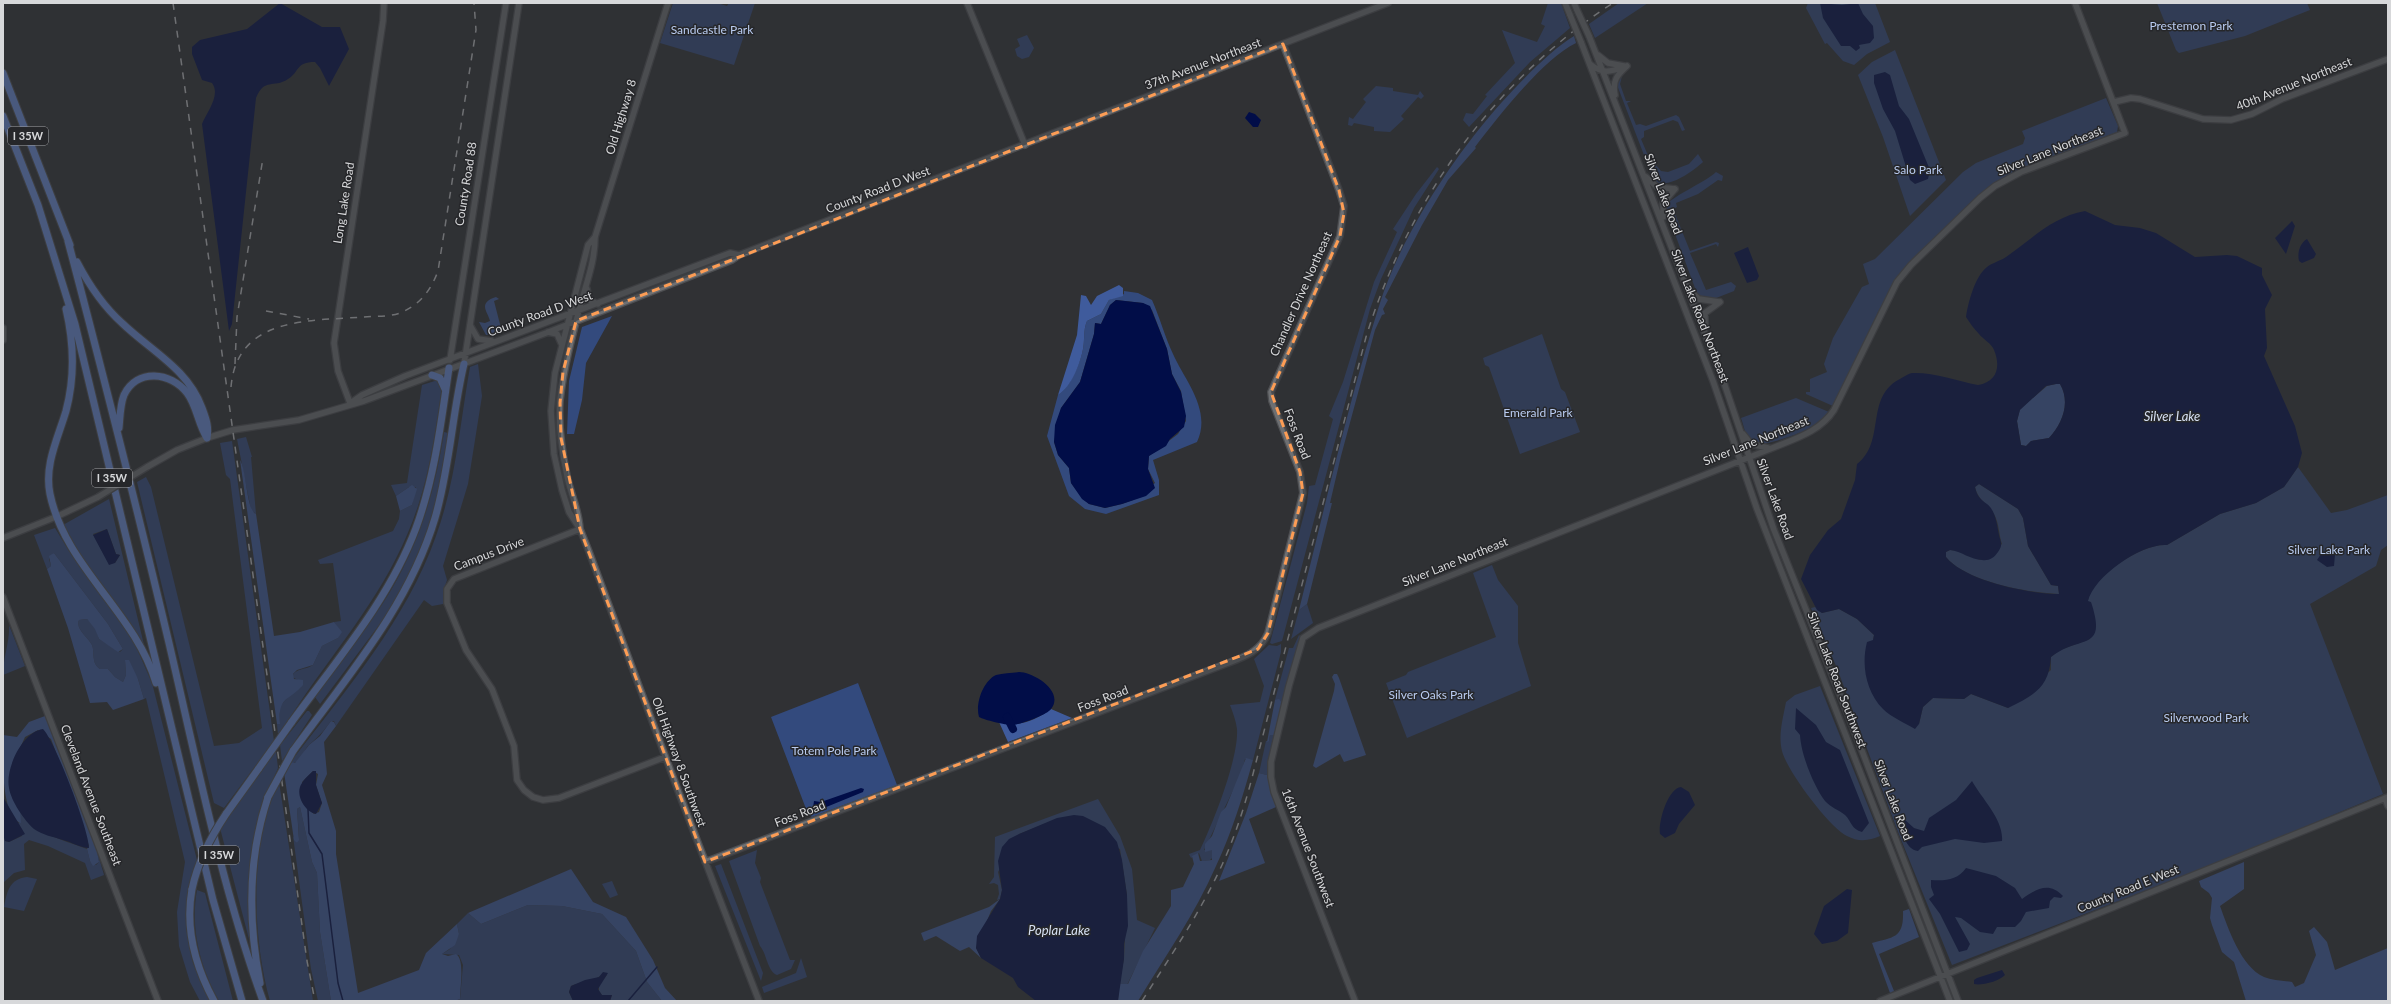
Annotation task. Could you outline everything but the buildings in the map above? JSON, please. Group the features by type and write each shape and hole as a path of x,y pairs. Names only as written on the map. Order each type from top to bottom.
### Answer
{"highway":[{"name":"I 35W","path":"3,73 68,241 118,434 221,864 240,934 264,1001"},
{"name":"I 35W","path":"3,116 52,246 87,369 213,900 242,1001"},
{"path":"68,241 83,273 110,311 180,372 192,386 209,428 207,438"},
{"path":"52,246 69,322 73,353 69,396 49,473 50,493 61,526 74,551 136,636 150,665 171,727"},
{"path":"264,1001 254,945 252,897 257,841 268,797 293,751 389,618 419,561 435,520 445,479 464,364"},
{"path":"214,1001 204,983 192,942 190,926 192,889 196,870 207,845 226,814 378,602 408,546 428,488 449,368"},
{"path":"118,434 122,400 127,390 142,378 160,375 173,380 188,394 207,438"},
{"path":"432,375 438,376 446,391"}],"street":[{"name":"Long Lake Road","path":"350,403 338,372 334,343 384,21 384,3"},
{"name":"County Road 88","path":"449,368 506,3"},
{"name":"County Road 88","path":"464,364 518,3"},
{"name":"Old Highway 8","path":"578,312 588,282 595,249 595,237 668,3"},
{"path":"967,3 1025,145"},
{"name":"37th Avenue Northeast","path":"1025,145 1388,3"},
{"name":"Silver Lake Road Northeast","path":"1565,3 1713,381 1740,460"},
{"name":"Silver Lake Road","path":"1574,3 1603,71 1707,338 1788,567 1849,717 1958,1001"},
{"path":"2075,3 2114,102"},
{"name":"Chandler Drive Northeast","path":"1271,395 1340,236 1344,214 1339,190 1283,44"},
{"path":"1596,54 1608,63 1627,66"},
{"name":"40th Avenue Northeast","path":"2114,102 2131,98 2140,99 2203,118 2230,120 2252,114 2282,99 2388,59"},
{"path":"1590,64 1598,70 1611,72 1627,66"},
{"path":"1618,109 1614,81 1618,73 1627,66"},
{"name":"Silver Lane Northeast","path":"1355,613 1813,431 1830,416 1896,282 1911,265 1980,198 1995,186 2021,172 2125,133 2114,102"},
{"name":"County Road D West","path":"3,538 58,516 98,497 177,450 207,438 233,430 299,420 350,403 364,400 546,333 732,260 739,255 1025,145"},
{"path":"1643,174 1657,187 1675,188 1663,204 1664,227"},
{"name":"Old Highway 8","path":"570,315 588,245 595,237"},
{"name":"County Road D West","path":"350,403 362,395 499,340 578,312 730,253 739,255"},
{"path":"588,282 587,297 598,304"},
{"path":"1687,287 1699,298 1720,302 1706,310 1704,316 1707,338"},
{"name":"Old Highway 8 Southwest","path":"578,312 563,372 560,410 561,438 567,477 580,516 580,529"},
{"name":"Old Highway 8 Southwest","path":"570,315 552,394 553,443 559,476 569,512 580,529 665,757 759,1001"},
{"path":"470,323 478,339 499,340"},
{"path":"3,328 3,340"},
{"path":"546,333 557,334 562,346"},
{"name":"Foss Road","path":"705,862 1222,665 1258,649 1268,633 1303,493 1300,472 1271,395"},
{"path":"1739,429 1751,444 1770,449"},
{"name":"Silver Lake Road Southwest","path":"1740,460 1950,1001"},
{"name":"Campus Drive","path":"580,529 454,579 447,589 447,603 463,645 490,684 511,738 517,780 524,790 533,797 553,799 665,757"},
{"name":"Cleveland Avenue Southeast","path":"3,597 158,1001"},
{"name":"16th Avenue Southwest","path":"1355,613 1318,628 1304,638 1289,686 1271,770 1274,792 1355,1001"},
{"path":"2386,798 2388,806"},
{"name":"County Road E West","path":"1880,1001 2386,798"}],"highlighted area":[{"path":"1283,44 1339,190 1344,213 1340,236 1271,392 1300,472 1303,493 1268,633 1258,649 705,862 580,529 561,438 560,403 563,372 576,321"}],"green space":[{"name":"Sandcastle Park","path":"673,3 717,3 727,6 729,3 755,3 734,65 660,43"},
{"path":"1548,3 1561,3 1570,28 1530,62 1469,127 1463,120 1466,113 1473,114 1487,96 1485,95 1515,63 1502,30 1537,42 1545,26 1541,24"},
{"path":"1619,3 1648,3 1595,38 1589,24"},
{"path":"1808,3 1875,3 1890,42 1867,54 1854,65 1843,61 1827,43 1825,44 1806,8"},
{"name":"Prestemon Park","path":"2157,3 2307,3 2310,10 2245,36 2179,53 2176,50"},
{"path":"1027,35 1034,48 1029,57 1022,59 1017,56 1015,49 1020,46 1017,39"},
{"name":"Salo Park","path":"1895,50 1946,180 1910,216 1883,137 1858,75 1872,62"},
{"path":"1622,76 1620,84 1626,101 1631,101 1627,103 1636,125 1640,124 1646,126 1676,115 1679,117 1685,130 1682,131 1678,122 1673,120 1644,131 1644,137 1641,139 1652,165 1655,164 1661,171 1668,172 1689,164 1698,154 1703,162 1687,174 1673,181 1660,183 1654,181 1617,85"},
{"path":"1376,86 1393,88 1393,91 1418,95 1420,91 1424,96 1421,99 1418,97 1401,116 1404,119 1390,132 1374,131 1374,127 1354,123 1352,126 1348,125 1349,117 1353,119 1366,102 1363,99"},
{"path":"2106,98 2118,126 2117,132 2015,172 1997,182 1901,272 1878,312 1833,406 1806,394 1806,392 1810,392 1810,379 1827,372 1824,364 1833,338 1862,287 1869,284 1863,264 1875,259 1963,172 1976,163 2023,144 2025,138 2022,131"},
{"path":"1437,167 1439,169 1414,208 1381,279 1370,309 1282,641 1272,644 1270,643 1307,503 1309,486 1315,485 1333,419 1329,416 1343,382 1374,282 1397,232 1393,229 1416,194"},
{"path":"1716,172 1723,176 1722,181 1718,180 1698,194 1676,203 1677,207 1673,209 1690,251 1716,242 1719,243 1718,247 1716,244 1690,253 1706,290 1731,282 1736,286 1734,291 1711,300 1698,296 1665,207 1673,199"},
{"path":"1124,291 1138,293 1152,300 1167,341 1195,396 1199,407 1201,430 1197,442 1153,460 1159,480 1159,495 1106,514 1085,509 1069,496 1047,436 1058,395 1071,380 1080,361 1087,321 1101,314 1109,300 1124,294","holes":["1116,300 1143,303 1152,310 1167,349 1172,374 1181,391 1186,421 1178,434 1149,456 1148,469 1155,483 1133,500 1105,508 1089,504 1082,498 1071,483 1069,468 1058,455 1054,442 1061,408 1080,382 1094,334 1095,323 1101,324 1110,305"]},
{"path":"612,316 586,363 582,400 574,434 567,434 569,381 582,327"},
{"name":"Emerald Park","path":"1542,334 1561,389 1565,392 1580,432 1520,454 1489,367 1485,365 1483,358"},
{"path":"478,364 482,396 468,484 443,566 447,580 443,592 443,604 432,606 424,600 336,726 334,721 331,721 321,734 307,747 300,759 293,763 291,762 293,759 374,653 409,596 424,567 443,515 453,473 470,367"},
{"path":"438,380 442,387 430,462 418,506 397,557 370,604 303,697 278,735 277,724 280,724 280,706 290,695 301,687 298,680 292,677 293,674 313,665 322,646 338,638 340,631 334,622 341,621 333,563 320,564 318,560 393,531 399,519 400,511 412,505 416,487 409,487 396,496 391,485 407,483 422,385"},
{"path":"1796,398 1829,412 1816,425 1794,435 1765,444 1752,443 1750,441 1746,435 1741,418"},
{"path":"444,432 448,433 437,499 426,534 408,578 388,613 320,704 315,697 375,615 406,563 430,499"},
{"path":"246,437 252,457 256,514 251,510 237,439"},
{"path":"232,441 274,741 224,808 214,803 137,482 146,477 151,487 214,746 239,743 262,728 230,479 226,475 220,443"},
{"name":"Silverwood Park","path":"2298,467 2331,513 2347,510 2388,495 2388,545 2381,550 2376,566 2310,604 2383,794 2225,860 1952,965 1898,832 1837,668 1811,608 1815,607 1822,613 1839,609 1857,619 1874,635 1873,640 1919,724 1923,707 1933,698 1964,699 1971,694 2008,708 2051,670 2051,657 2060,650 2090,639 2087,612 2089,596 2101,578 2111,569 2134,554 2157,546 2167,545 2220,514 2256,503 2284,487"},
{"path":"1979,484 2018,509 2023,518 2028,546 2051,585 2058,586 2059,594 2016,588 1983,579 1955,566 1946,557 1946,552 1950,550 1960,551 1980,560 2002,544 1993,512 1976,492 1975,487"},
{"path":"109,499 145,649 113,599 74,547 63,525","holes":["107,529 116,554 120,555 115,563 107,560 93,534"]},
{"path":"55,528 69,551 114,611 134,642 152,683 197,860 187,907 186,928 193,963 210,1001 200,1001 190,982 179,946 177,912 185,862 146,698 144,699 138,679 125,660 126,675 123,682 115,677 108,669 100,669 95,664 92,645 80,630 78,623 79,620 87,619 96,629 99,639 120,652 123,649 108,624 54,553 49,559 51,566 47,569 34,535"},
{"name":"Silver Oaks Park","path":"1492,565 1498,580 1518,606 1518,643 1531,686 1407,738 1386,683 1406,675 1408,672 1496,637 1473,573"},
{"path":"1307,604 1313,623 1291,639 1299,610"},
{"path":"9,625 25,666 3,675 4,662"},
{"path":"1299,635 1301,637 1282,703 1275,700 1289,648 1293,648"},
{"path":"1281,644 1281,652 1253,760 1245,759 1241,774 1204,850 1212,849 1213,857 1210,860 1202,861 1199,853 1191,858 1189,854 1200,850 1212,824 1230,773 1237,741 1237,729 1230,705 1260,702 1264,686 1254,659 1269,645 1277,646"},
{"name":"Totem Pole Park","path":"858,683 897,785 812,817 808,814 771,717"},
{"path":"1820,686 1880,836 1876,838 1868,840 1855,839 1839,831 1810,798 1785,760 1781,745 1781,733 1786,702 1795,695"},
{"path":"307,711 309,711 312,715 282,761 280,745"},
{"path":"1270,735 1274,735 1267,775 1259,773 1266,741 1269,741"},
{"path":"276,751 278,768 261,807 251,855 248,907 251,939 249,939 220,828"},
{"path":"279,782 313,1001 270,1001 264,975 257,919 256,890 258,861 262,833 269,806"},
{"path":"1098,799 1120,836 1132,869 1137,920 1155,928 1127,985 1119,984 1124,959 1127,895 1120,849 1057,819 1019,834 998,872 1002,890 1000,899 997,900 999,894 998,885 994,883 989,884 994,877 995,837"},
{"path":"300,807 312,862 317,873 320,932 331,1001 318,1001 311,969 293,836 297,843 299,837 297,809"},
{"path":"20,810 26,818 41,831 87,849 90,861 96,865 99,862 97,851 104,875 91,880 85,863 48,846 29,840 24,844 25,870 14,873 4,882 3,834 5,841 9,842 22,836 21,829 15,821 19,823"},
{"path":"757,850 755,863 761,878 760,882 790,960 795,960 791,969 777,975 771,970 760,946 729,861"},
{"path":"721,864 763,973 761,981 715,866"},
{"path":"27,877 37,879 24,911 4,907 6,896 13,883 16,880"},
{"path":"612,881 618,895 610,898 602,884"},
{"path":"197,890 205,893 233,1001 219,1001 212,988 202,961 198,947 195,919"},
{"path":"528,905 562,906 602,914 636,951 647,982 662,1001 610,1001 612,995 602,995 599,991 599,985 607,975 602,974 592,980 571,986 569,992 573,1001 455,1001 460,999 463,965 459,955 442,954 450,949 459,934 457,924 468,913 481,924"},
{"path":"801,958 807,977 764,993 762,987 796,973"}],"shaded area":[{"path":"1574,36 1576,43 1563,51 1536,75 1508,105 1475,147 1476,148 1448,180 1422,225 1385,297 1388,300 1383,309 1385,314 1382,315 1375,330 1341,456 1330,503 1332,503 1307,604 1299,610 1337,455 1368,341 1389,277 1401,251 1431,197 1448,171 1484,123 1509,94 1536,67 1556,49"},
{"path":"1119,285 1123,288 1123,296 1109,300 1101,314 1087,321 1080,361 1071,380 1058,395 1077,335 1081,295 1086,296 1091,305 1097,296"},
{"path":"496,297 499,299 494,301 502,332 486,335 479,322 485,323 490,321 485,305 490,299"},
{"path":"2060,384 2065,398 2064,413 2058,426 2049,438 2031,441 2026,446 2021,445 2017,421 2020,409 2047,386"},
{"path":"240,460 250,505 256,514 274,636 300,632 334,622 342,632 338,638 322,646 313,665 297,670 293,674 294,679 303,680 303,685 282,704 280,724 277,724"},
{"path":"412,485 417,489 412,505 400,511 396,496"},
{"path":"54,553 108,624 123,649 118,652 99,639 95,629 87,619 79,620 78,623 80,630 92,645 95,664 100,669 108,669 115,677 123,682 126,675 125,660 129,660 138,679 144,699 113,710 107,702 90,703 68,628 47,569 51,566 49,556"},
{"path":"1334,674 1337,674 1339,678 1366,755 1344,762 1340,754 1316,768 1313,766 1334,691 1335,684 1332,677"},
{"path":"1279,699 1282,703 1274,735 1270,735 1269,741 1267,742 1275,700"},
{"path":"1051,709 1072,718 1008,742 999,722 1013,724 1026,722 1039,717"},
{"path":"45,716 97,851 99,862 93,866 90,861 87,849 89,846 81,819 51,739 38,730 25,737 12,766 12,797 20,810 21,823 14,818 9,809 4,784 3,735 17,737 29,722"},
{"path":"331,721 334,722 336,726 324,742 327,774 322,785 336,831 336,854 358,993 419,970 426,953 457,924 459,934 455,945 442,954 448,956 456,954 459,957 461,968 460,999 455,1001 331,1001 320,932 317,873 312,862 300,807 297,809 299,840 297,843 294,840 284,772 291,762 295,763 309,745 320,736","holes":["313,771 318,774 316,785 322,803 319,812 314,814 303,803 302,782"]},
{"path":"1246,758 1253,760 1237,814 1208,884 1179,935 1138,1001 1118,1001 1119,984 1128,984 1143,951 1171,906 1171,890 1183,887 1194,864 1192,856 1198,853 1200,861 1212,860 1212,850 1205,852 1205,844 1212,836 1221,812 1226,807"},
{"path":"1259,773 1267,775 1276,807 1249,819 1265,863 1219,881 1246,813"},
{"path":"2244,862 2244,889 2220,906 2236,946 2242,956 2256,972 2267,978 2292,982 2295,987 2304,983 2316,955 2309,931 2314,927 2327,942 2335,970 2388,948 2388,1001 2246,1001 2234,962 2222,952 2212,925 2210,918 2212,898 2209,893 2201,887 2199,881"},
{"path":"571,869 593,902 626,917 653,960 665,988 677,1001 662,1001 647,982 636,951 602,914 562,906 528,905 481,924 468,913"},
{"path":"1000,899 991,911 976,948 981,958 969,947 960,951 936,936 924,941 921,933 989,907"},
{"path":"1909,909 1919,937 1879,954 1894,991 1890,993 1872,943 1896,935 1902,927 1903,911"}],"water":[{"path":"280,3 322,27 340,27 349,49 329,86 320,68 315,62 309,62 301,66 292,76 283,82 266,85 259,92 256,98 232,324 229,331 202,124 210,109 215,93 212,83 202,80 192,54 192,47 200,40 247,29"},
{"path":"1820,3 1842,5 1858,3 1863,14 1873,26 1874,38 1870,43 1859,45 1860,48 1856,51 1850,46 1841,46 1823,18"},
{"path":"1885,72 1890,75 1899,106 1909,119 1930,170 1928,179 1915,184 1910,180 1895,131 1883,109 1874,83 1874,75"},
{"path":"1249,112 1255,114 1261,120 1258,127 1253,127 1245,118"},
{"name":"Silver Lake","path":"2085,211 2115,225 2140,228 2156,233 2195,257 2227,255 2237,256 2262,268 2262,275 2272,295 2265,309 2267,348 2264,356 2295,426 2302,453 2298,467 2284,487 2256,503 2220,514 2167,545 2145,549 2120,563 2109,572 2099,581 2092,591 2088,601 2091,602 2095,618 2096,629 2093,636 2088,640 2061,650 2051,657 2050,668 2047,676 2033,694 2008,708 1971,694 1964,699 1933,698 1923,707 1919,724 1915,729 1886,712 1872,695 1866,678 1865,651 1867,642 1873,640 1874,635 1857,619 1839,609 1822,613 1817,610 1801,579 1810,555 1828,530 1841,519 1855,480 1857,464 1866,455 1871,444 1878,409 1888,388 1906,375 1912,373 1937,375 1978,385 1990,381 1996,373 1997,368 1994,350 1975,330 1966,317 1970,297 1976,283 1983,271 1991,264 2006,257 2052,223 2073,214","holes":["2060,384 2065,398 2064,413 2058,426 2049,438 2031,441 2026,446 2021,445 2017,421 2020,410 2046,386","1979,484 2018,509 2023,518 2028,546 2051,585 2058,586 2059,594 2016,589 1982,579 1968,573 1946,557 1946,552 1950,550 1974,559 1987,560 1995,556 2001,548 2001,542 1994,514 1990,507 1979,497 1977,493 1975,487"]},
{"path":"2292,221 2295,226 2286,254 2275,238"},
{"path":"2307,239 2316,254 2314,258 2302,263 2298,258 2299,252 2301,246"},
{"path":"1748,247 1759,276 1757,280 1747,283 1734,253"},
{"path":"1116,300 1143,303 1150,306 1167,349 1172,374 1181,392 1186,416 1184,427 1170,439 1166,446 1149,456 1148,469 1155,488 1146,496 1105,508 1089,504 1082,499 1071,483 1069,468 1058,455 1054,442 1055,425 1061,408 1080,382 1094,334 1095,323 1101,324 1110,305"},
{"path":"107,529 116,554 120,555 115,563 109,565 93,535"},
{"path":"2327,551 2335,555 2334,566 2327,567 2317,560 2321,554"},
{"path":"1019,672 1032,675 1051,689 1054,696 1054,702 1051,709 1033,719 1012,725 985,720 979,717 979,700 987,682 996,675"},
{"path":"1796,708 1816,725 1826,742 1840,750 1869,823 1862,832 1858,831 1854,827 1845,815 1827,803 1816,787 1805,760 1800,735 1795,729"},
{"path":"43,729 63,767 84,824 89,848 79,846 37,831 22,816 12,799 8,780 12,762 22,744 28,737"},
{"path":"313,771 316,771 316,785 322,803 316,814 308,810 302,802 299,792 303,782"},
{"path":"1972,781 1992,810 2000,825 2002,841 1984,843 1955,839 1922,847 1918,851 1910,847 1905,840 1900,822 1904,819 1914,828 1924,831 1929,818 1956,800"},
{"path":"1681,787 1689,792 1695,805 1679,824 1675,833 1665,838 1660,834 1662,814 1672,793"},
{"path":"861,788 864,789 863,792 819,810 813,808 814,801 821,802"},
{"path":"3,797 25,834 9,842 5,841 3,834"},
{"name":"Poplar Lake","path":"1074,815 1083,816 1105,827 1117,842 1122,860 1127,895 1128,926 1124,944 1124,959 1118,1001 1036,1001 1018,987 1013,978 981,958 976,948 977,936 1000,899 1002,890 998,861 1002,847 1009,839 1019,834 1057,818"},
{"path":"1966,868 1996,876 2015,888 2022,899 2032,892 2042,888 2053,889 2058,891 2063,896 2061,898 2054,897 2050,901 2049,908 2026,912 2021,921 2015,927 1997,927 1993,934 1980,932 1961,918 1955,917 1970,944 1967,950 1959,952 1940,914 1929,899 1934,895 1931,887 1931,880 1951,879 1959,875"},
{"path":"1847,889 1852,890 1848,933 1837,941 1822,944 1814,934 1824,906"},
{"path":"2002,970 2005,975 1995,981 1986,984 1974,984 1974,980 1977,978"},
{"path":"603,972 608,973 598,989 602,995 612,995 610,1001 573,1001 569,992 571,986 585,980 599,977"}],"waterway":[{"path":"1007,717 1013,729 1011,725"},
{"path":"308,809 309,833 322,854 338,983 343,1001"},
{"path":"628,1001 657,967"}],"railway":[{"path":"173,3 307,961 315,1001"},
{"path":"231,387 236,364 247,347 261,335 280,327 300,322 382,316 400,313 413,306 428,291 438,271 476,30 474,3"},
{"path":"1142,1001 1204,900 1222,865 1236,830 1251,782 1366,337 1384,287 1405,238 1431,192 1460,148 1493,107 1530,69 1570,34 1613,3"},
{"path":"235,364 237,317 263,158"},
{"path":"266,311 309,319"}],"park label":[{"name":"Silver Lake Park","path":"2329,550"}]}
